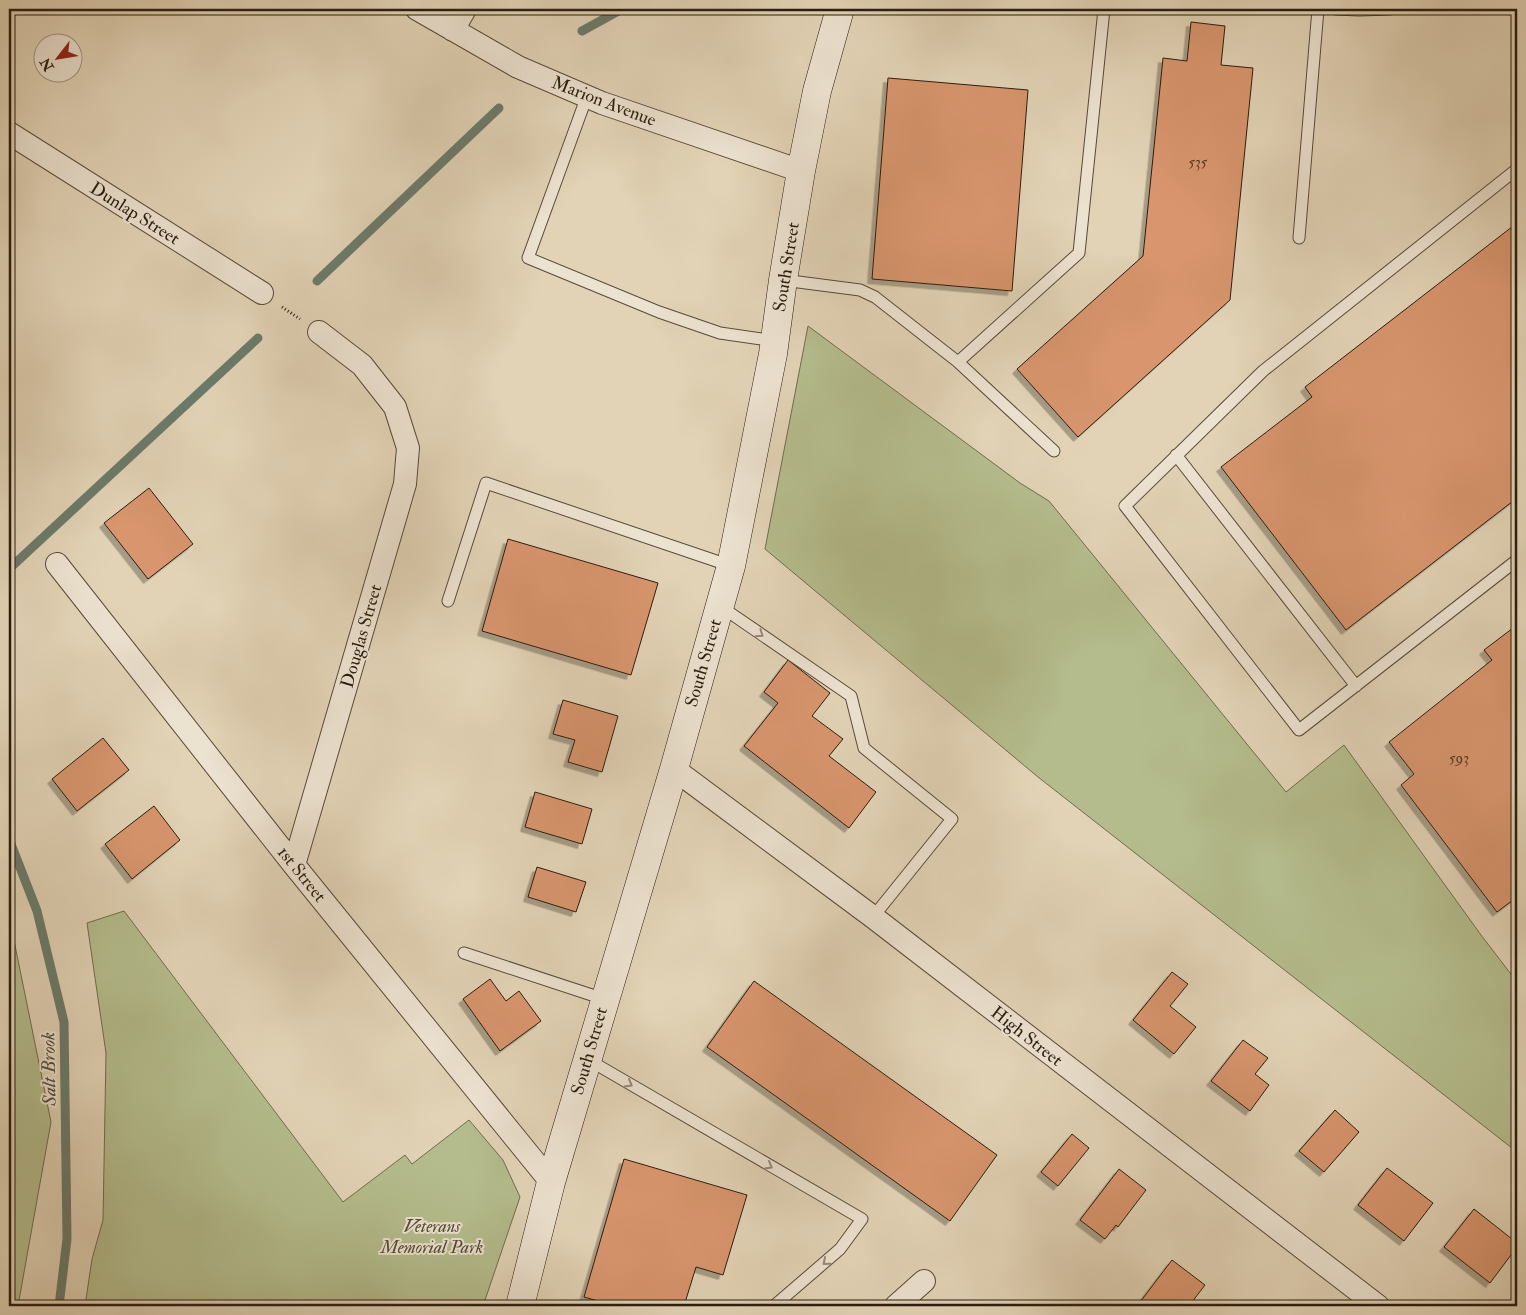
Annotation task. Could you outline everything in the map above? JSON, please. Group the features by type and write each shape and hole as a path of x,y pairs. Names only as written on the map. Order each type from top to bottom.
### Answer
{"street":[{"name":"Marion Avenue","path":"418,9 518,67 611,106 802,171"},
{"path":"453,30 465,9"},
{"name":"South Street","path":"520,1306 551,1182 674,769 731,566 775,341 783,280 817,90 840,9"},
{"name":"Dunlap Street","path":"9,133 262,293"},
{"name":"Douglas Street","path":"294,865 405,484 408,448 395,407 362,365 319,332"},
{"name":"1st Street","path":"57,564 294,865 551,1182"},
{"name":"High Street","path":"674,769 873,917 1378,1306"},
{"path":"896,1306 924,1281"}],"lane":[{"path":"958,362 1079,253 1104,9"},
{"path":"1299,238 1318,9"},
{"path":"1336,9 1390,9"},
{"path":"587,96 528,258 659,312 720,333 775,341"},
{"path":"1517,169 1263,371 1125,506 1299,730 1517,560"},
{"path":"783,280 860,290 875,297 958,362 1054,451"},
{"path":"1176,455 1356,686"},
{"path":"448,601 486,483 731,566"},
{"path":"720,606 851,696 864,748 952,819 873,917"},
{"path":"464,952 604,1000"},
{"path":"587,1059 862,1219 840,1249 774,1306"}],"path":[{"path":"262,293 319,332"}],"green space":[{"path":"808,326 1020,483 1049,501 1286,792 1344,745 1517,982 1517,1152 1038,777 765,549"},
{"name":"Veterans Memorial Park","path":"124,911 343,1202 405,1155 412,1164 469,1120 503,1160 520,1197 483,1306 85,1306 92,1259 103,1220 106,1053 87,923"},
{"path":"9,916 51,1122 18,1306 9,1306"}],"building":[{"path":"1191,22 1225,26 1221,65 1253,68 1230,300 1078,437 1017,369 1143,256 1163,58 1187,61"},
{"path":"888,78 1028,90 1012,291 872,279"},
{"path":"1517,223 1517,432 1513,435 1517,441 1517,498 1346,630 1221,467 1312,397 1305,387"},
{"path":"149,488 193,544 148,579 104,523"},
{"path":"508,539 658,583 631,675 482,631"},
{"path":"1517,625 1517,897 1497,912 1401,785 1414,774 1389,742 1492,660 1484,650"},
{"path":"788,660 830,693 812,716 843,739 829,756 876,792 849,828 744,746 778,703 764,692"},
{"path":"563,700 618,716 602,772 568,762 575,740 553,734"},
{"path":"103,738 129,770 77,811 52,779"},
{"path":"535,792 592,809 582,844 525,827"},
{"path":"154,806 180,840 132,879 105,844"},
{"path":"537,867 586,882 576,912 528,897"},
{"path":"1172,972 1188,984 1170,1006 1196,1027 1174,1054 1133,1020"},
{"path":"490,979 506,1001 519,991 541,1021 500,1051 463,999"},
{"path":"754,981 997,1155 950,1221 707,1047"},
{"path":"1243,1040 1268,1058 1255,1074 1269,1085 1250,1111 1211,1081"},
{"path":"1335,1110 1359,1132 1324,1172 1299,1151"},
{"path":"1072,1134 1089,1148 1058,1186 1041,1172"},
{"path":"624,1159 747,1195 723,1275 696,1267 684,1306 616,1306 584,1297"},
{"path":"1387,1168 1433,1203 1404,1241 1358,1205"},
{"path":"1119,1169 1146,1190 1118,1227 1116,1225 1105,1239 1080,1220"},
{"path":"1474,1209 1517,1243 1517,1247 1490,1283 1444,1247"},
{"path":"1172,1260 1205,1285 1189,1306 1137,1306"}],"waterway":[{"path":"582,31 622,9"},
{"path":"317,281 499,108"},
{"path":"9,569 258,338"},
{"name":"Salt Brook","path":"9,839 37,911 64,1022 67,1239 59,1306"}]}
